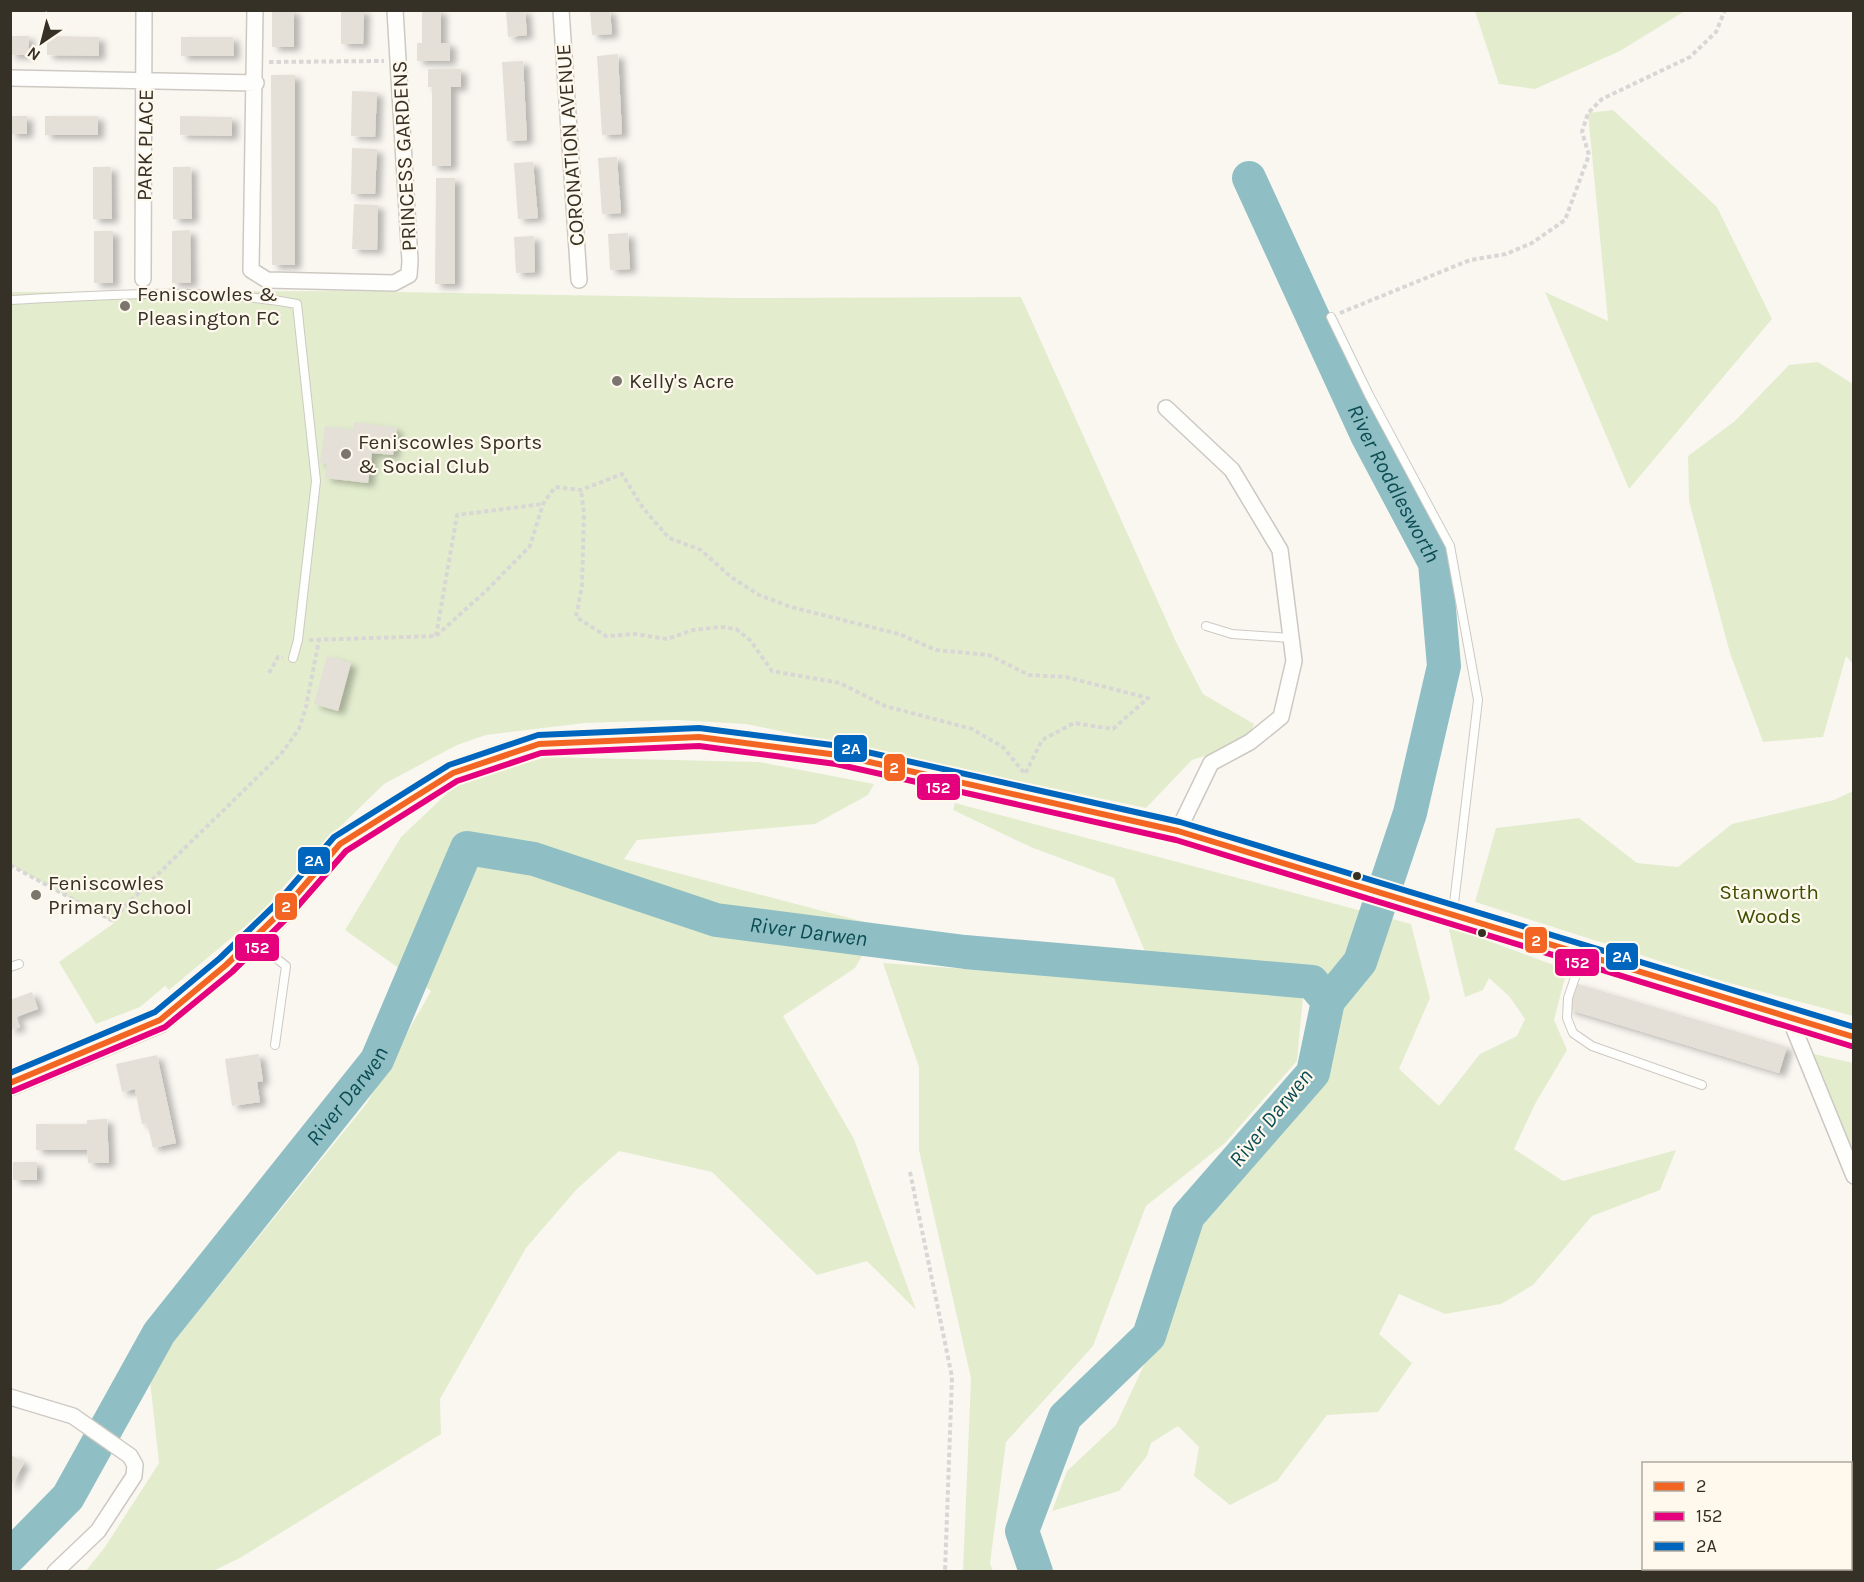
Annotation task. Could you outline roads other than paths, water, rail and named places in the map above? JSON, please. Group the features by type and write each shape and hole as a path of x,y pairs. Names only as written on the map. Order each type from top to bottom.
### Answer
{"main road":[{"path":"10,1083 160,1020 284,909 340,844 453,773 539,744 699,736 838,755 1178,831 1453,913 1790,1019 1854,1036"}],"street":[{"name":"PARK PLACE","path":"143,279 146,81 144,10"},
{"name":"PRINCESS GARDENS","path":"255,10 256,83 251,270 267,280 394,283 409,275 410,261 400,61 395,10"},
{"name":"CORONATION AVENUE","path":"561,10 579,280"},
{"path":"10,78 256,83"},
{"path":"1166,408 1232,470 1280,550 1293,638 1294,661 1281,717 1250,742 1211,763 1178,831"},
{"path":"1790,1019 1854,1176"},
{"path":"10,1397 73,1416 130,1456 135,1465 134,1476 98,1532 55,1572"}],"lane":[{"path":"10,300 144,295 258,297 297,304 316,481 298,640 293,658"},
{"path":"1331,317 1369,395 1450,546 1478,700 1453,913"},
{"path":"1206,626 1232,634 1293,638"},
{"path":"252,939 286,966 275,1045"},
{"path":"1583,953 1568,998 1567,1018 1573,1033 1592,1046 1702,1085"},
{"path":"10,967 19,964"}],"waterway":[{"name":"River Roddlesworth","path":"1249,178 1367,435 1435,563 1444,666 1410,813 1360,962 1328,1001"},
{"name":"River Darwen","path":"10,1556 68,1497 159,1333 377,1060 467,848 534,859 716,920 965,952 1312,982 1328,1001 1313,1073 1188,1216 1149,1336 1065,1417 1022,1531 1036,1572"}],"place":[{"name":"Feniscowles & Pleasington FC","path":"125,306"},
{"name":"Kelly's Acre","path":"617,381"},
{"name":"Feniscowles Sports & Social Club","path":"346,454"},
{"name":"Feniscowles Primary School","path":"36,895"}],"park label":[{"name":"Stanworth Woods","path":"1769,904"}]}
